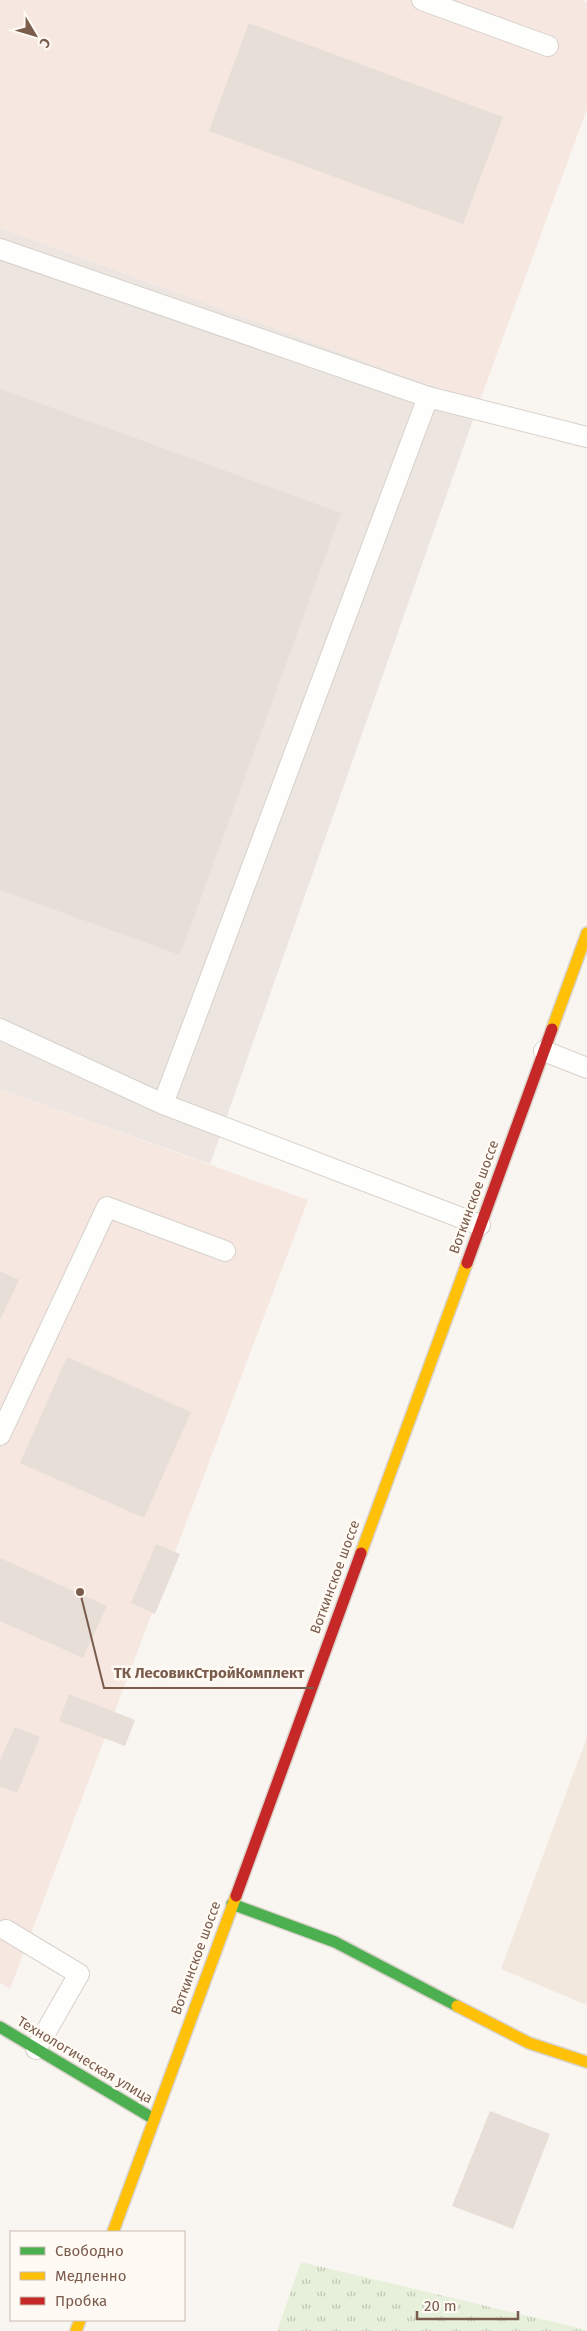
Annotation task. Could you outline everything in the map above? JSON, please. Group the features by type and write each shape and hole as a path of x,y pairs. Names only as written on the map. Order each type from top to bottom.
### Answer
{"main road":[{"name":"Воткинское шоссе","path":"112,2231 587,933"},
{"path":"232,1904 335,1942 529,2043 587,2062"},
{"name":"Технологическая улица","path":"0,2027 154,2119"}],"lane":[{"path":"422,0 548,46"},
{"path":"0,248 428,397 587,437"},
{"path":"163,1104 428,397"},
{"path":"0,1029 163,1104 480,1225"},
{"path":"544,1051 587,1068"},
{"path":"0,1435 107,1207 226,1251"},
{"path":"6,1930 79,1974 36,2049"}],"shaded area":[{"path":"0,0 582,0 587,2 587,109 479,403 0,228"},
{"path":"0,228 479,403 210,1164 0,1089"},
{"path":"0,1089 308,1200 10,1989 0,1983"},
{"path":"587,1737 587,2005 501,1969"}],"green space":[{"path":"301,2262 587,2330 587,2331 277,2331"}],"building":[{"path":"249,23 503,117 463,224 209,131"},
{"path":"0,389 341,513 180,955 0,890"},
{"path":"0,1271 19,1280 0,1320"},
{"path":"67,1357 191,1412 144,1518 20,1463"},
{"path":"156,1544 180,1554 155,1614 131,1603"},
{"path":"0,1558 107,1606 83,1658 0,1621"},
{"path":"69,1694 135,1720 125,1746 59,1721"},
{"path":"15,1727 40,1737 17,1793 0,1786 0,1760"},
{"path":"490,2111 550,2134 513,2229 452,2206"}],"traffic: fast":[{"path":"232,1904 335,1942 457,2006"},
{"path":"0,2027 154,2119"}],"traffic: slow":[{"path":"552,1029 587,933"},
{"path":"361,1553 467,1263"},
{"path":"113,2231 236,1896"},
{"path":"457,2006 529,2043 587,2062"},
{"path":"76,2331 80,2321"}],"traffic: jam":[{"path":"467,1263 552,1029"},
{"path":"236,1896 361,1553"}],"place":[{"name":"ТК ЛесовикСтройКомплект","path":"80,1592"}]}
